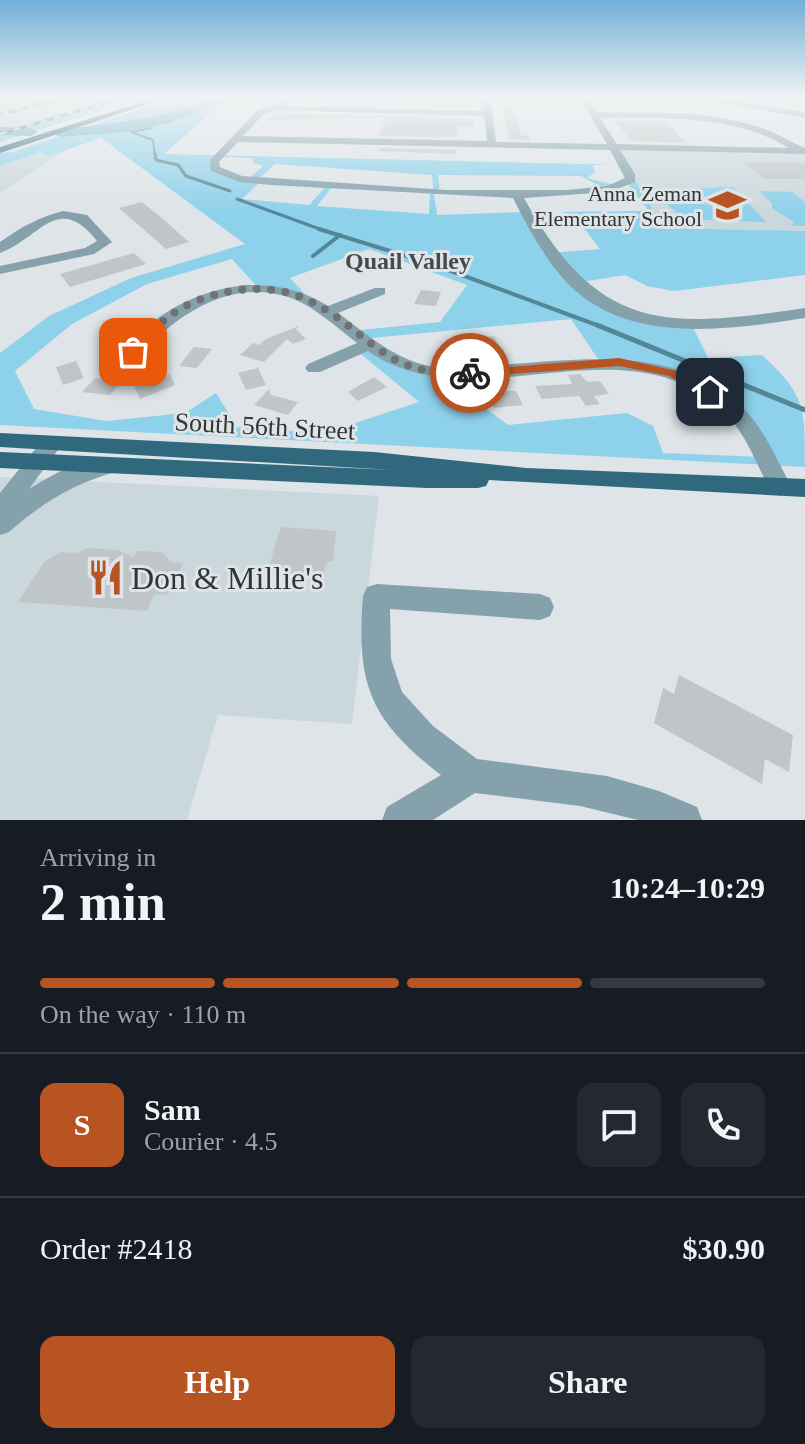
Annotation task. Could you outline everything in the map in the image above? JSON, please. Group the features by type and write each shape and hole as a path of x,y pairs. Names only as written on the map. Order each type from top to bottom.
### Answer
{"main road":[{"path":"0,147 36,135"},
{"path":"0,147 39,135"},
{"name":"South 56th Street","path":"0,440 374,460 526,476 805,488"},
{"name":"South 56th Street","path":"0,460 427,480 526,476"}],"street":[{"path":"238,135 217,157 213,163 215,169 240,179 411,193 609,191 630,183 628,169 607,135"},
{"path":"491,135 492,144"},
{"path":"776,135 803,151"},
{"path":"235,139 803,151"},
{"path":"516,193 539,238 573,283 617,309 668,323 715,325 805,313"},
{"path":"0,249 33,225 70,216 82,217 105,242 89,251 0,270"},
{"path":"133,352 177,311 198,301 250,290 283,292 306,300 326,312 398,363 439,373 467,374 613,362 673,374 710,392 737,415 780,487"},
{"path":"326,312 380,291"},
{"path":"786,316 805,329"},
{"path":"314,368 369,344"},
{"path":"0,510 52,443"},
{"path":"0,525 70,476 112,465"},
{"path":"540,607 377,596 374,650 384,690 414,734 471,776 557,784 615,795 684,820"},
{"path":"400,820 471,776"}],"shaded area":[{"path":"2,135 22,135 0,142"},
{"path":"62,135 186,135 164,154 625,165 593,165 595,172 587,178 623,187 609,191 581,176 438,175 440,193 434,194 437,215 525,212 550,253 600,249 580,223 570,224 563,212 649,211 628,184 628,169 664,228 805,231 805,275 674,291 647,286 625,275 575,283 603,303 692,325 708,358 762,355 787,381 800,403 805,467 0,425 0,353 49,316 131,278 245,244 101,138 48,156 41,152 0,166 0,153 13,152","holes":["218,157 253,158 253,163 263,166 248,179 213,165","275,164 432,175 434,193 430,193 429,214 317,206 332,187 326,186 309,205 242,199","369,249 467,285 440,322 351,331 361,339 571,319 600,362 691,382 749,432 762,457 663,453 653,426 627,413 508,425 439,373 369,344 356,350 419,402 325,433 237,427 216,393 185,413 106,421 34,409 15,371 72,324 147,284 232,259 260,290 312,302 290,278"]},
{"path":"88,136 0,193 0,166"},
{"name":"Anna Zeman Elementary School","path":"615,147 805,151 805,231 664,228"},
{"path":"733,187 766,222 684,219 659,197 662,190"},
{"path":"759,191 793,192 805,202 805,226 792,226 794,222 772,208 772,203"},
{"path":"0,477 379,496 352,724 218,715 187,820 0,820"}],"building":[{"path":"379,135 457,135 457,137"},
{"path":"508,135 523,135 529,136 530,140 509,139"},
{"path":"626,135 678,135 685,143 631,141"},
{"path":"380,148 456,150 456,154 379,151"},
{"name":"Anna Zeman Elementary School","path":"744,162 805,163 805,179 764,179"},
{"path":"142,202 189,242 166,249 119,208"},
{"path":"134,253 146,264 70,287 60,274"},
{"path":"421,290 441,292 436,306 414,304"},
{"path":"299,326 296,329 306,339 293,344 287,339 264,362 240,355 253,343 259,345 266,339"},
{"path":"494,336 501,351 479,353 472,338"},
{"path":"194,347 212,349 197,368 179,366"},
{"path":"76,361 84,378 63,385 56,367"},
{"path":"258,368 266,385 246,390 238,373"},
{"path":"154,374 156,378 170,374 175,385 140,399 132,381"},
{"path":"580,374 587,382 600,381 609,394 594,396 600,404 586,406 579,396 542,399 535,386 572,384 568,375"},
{"path":"374,377 387,387 358,401 348,392"},
{"path":"95,378 122,381 110,395 82,392"},
{"path":"269,389 271,395 298,402 288,415 254,405"},
{"path":"516,391 523,405 494,408 487,392"},
{"path":"281,527 336,531 333,561 325,566 323,580 266,576"},
{"name":"Don & Millie's","path":"88,548 117,550 133,557 137,551 162,552 171,562 183,563 172,591 166,595 154,594 147,611 18,602 44,562 61,552 76,553"},
{"path":"679,675 793,735 789,772 765,759 762,784 654,723 663,688 674,694"}],"waterway":[{"path":"140,135 153,140 155,156"},
{"path":"155,154 156,160 178,165 186,176 230,191"},
{"path":"237,199 322,230"},
{"path":"322,230 340,235"},
{"path":"313,256 340,235"},
{"path":"340,235 432,264 601,327"},
{"path":"597,325 601,327"},
{"path":"601,327 805,410"}],"way so far":[{"path":"133,352 166,319 190,304 231,292 270,291 291,294 312,302 398,363 431,372 470,373"}],"place":[{"name":"Anna Zeman Elementary School","path":"728,206"},
{"name":"Don & Millie's","path":"105,578"}],"district":[{"name":"Quail Valley","path":"408,261"}],"route":[{"path":"470,373 619,362 649,366 710,392"}]}
